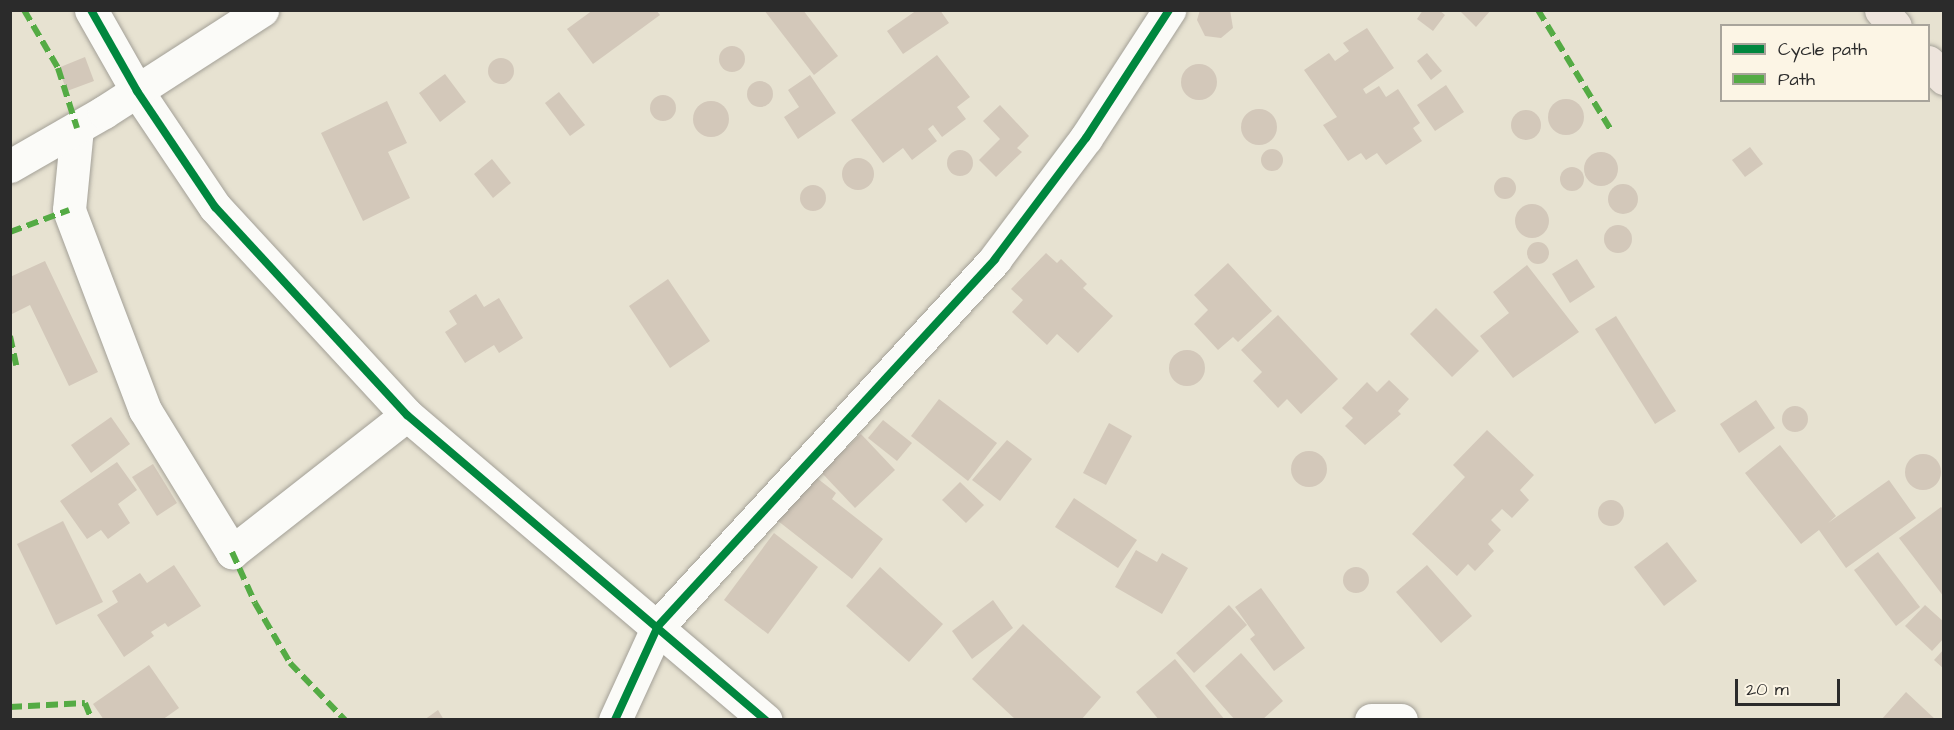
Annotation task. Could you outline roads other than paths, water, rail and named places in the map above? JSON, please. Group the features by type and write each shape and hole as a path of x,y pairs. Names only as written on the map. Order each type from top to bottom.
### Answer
{"main road":[{"path":"1881,10 1893,24"},
{"path":"1930,63 1944,78"}],"street":[{"path":"91,10 137,91 215,207 407,415 766,720"},
{"path":"10,166 137,91 262,10"},
{"path":"615,720 658,626 995,260 1086,138 1169,10"},
{"path":"77,128 69,210 145,410 232,552 407,415"},
{"path":"1371,720 1401,720"}]}
